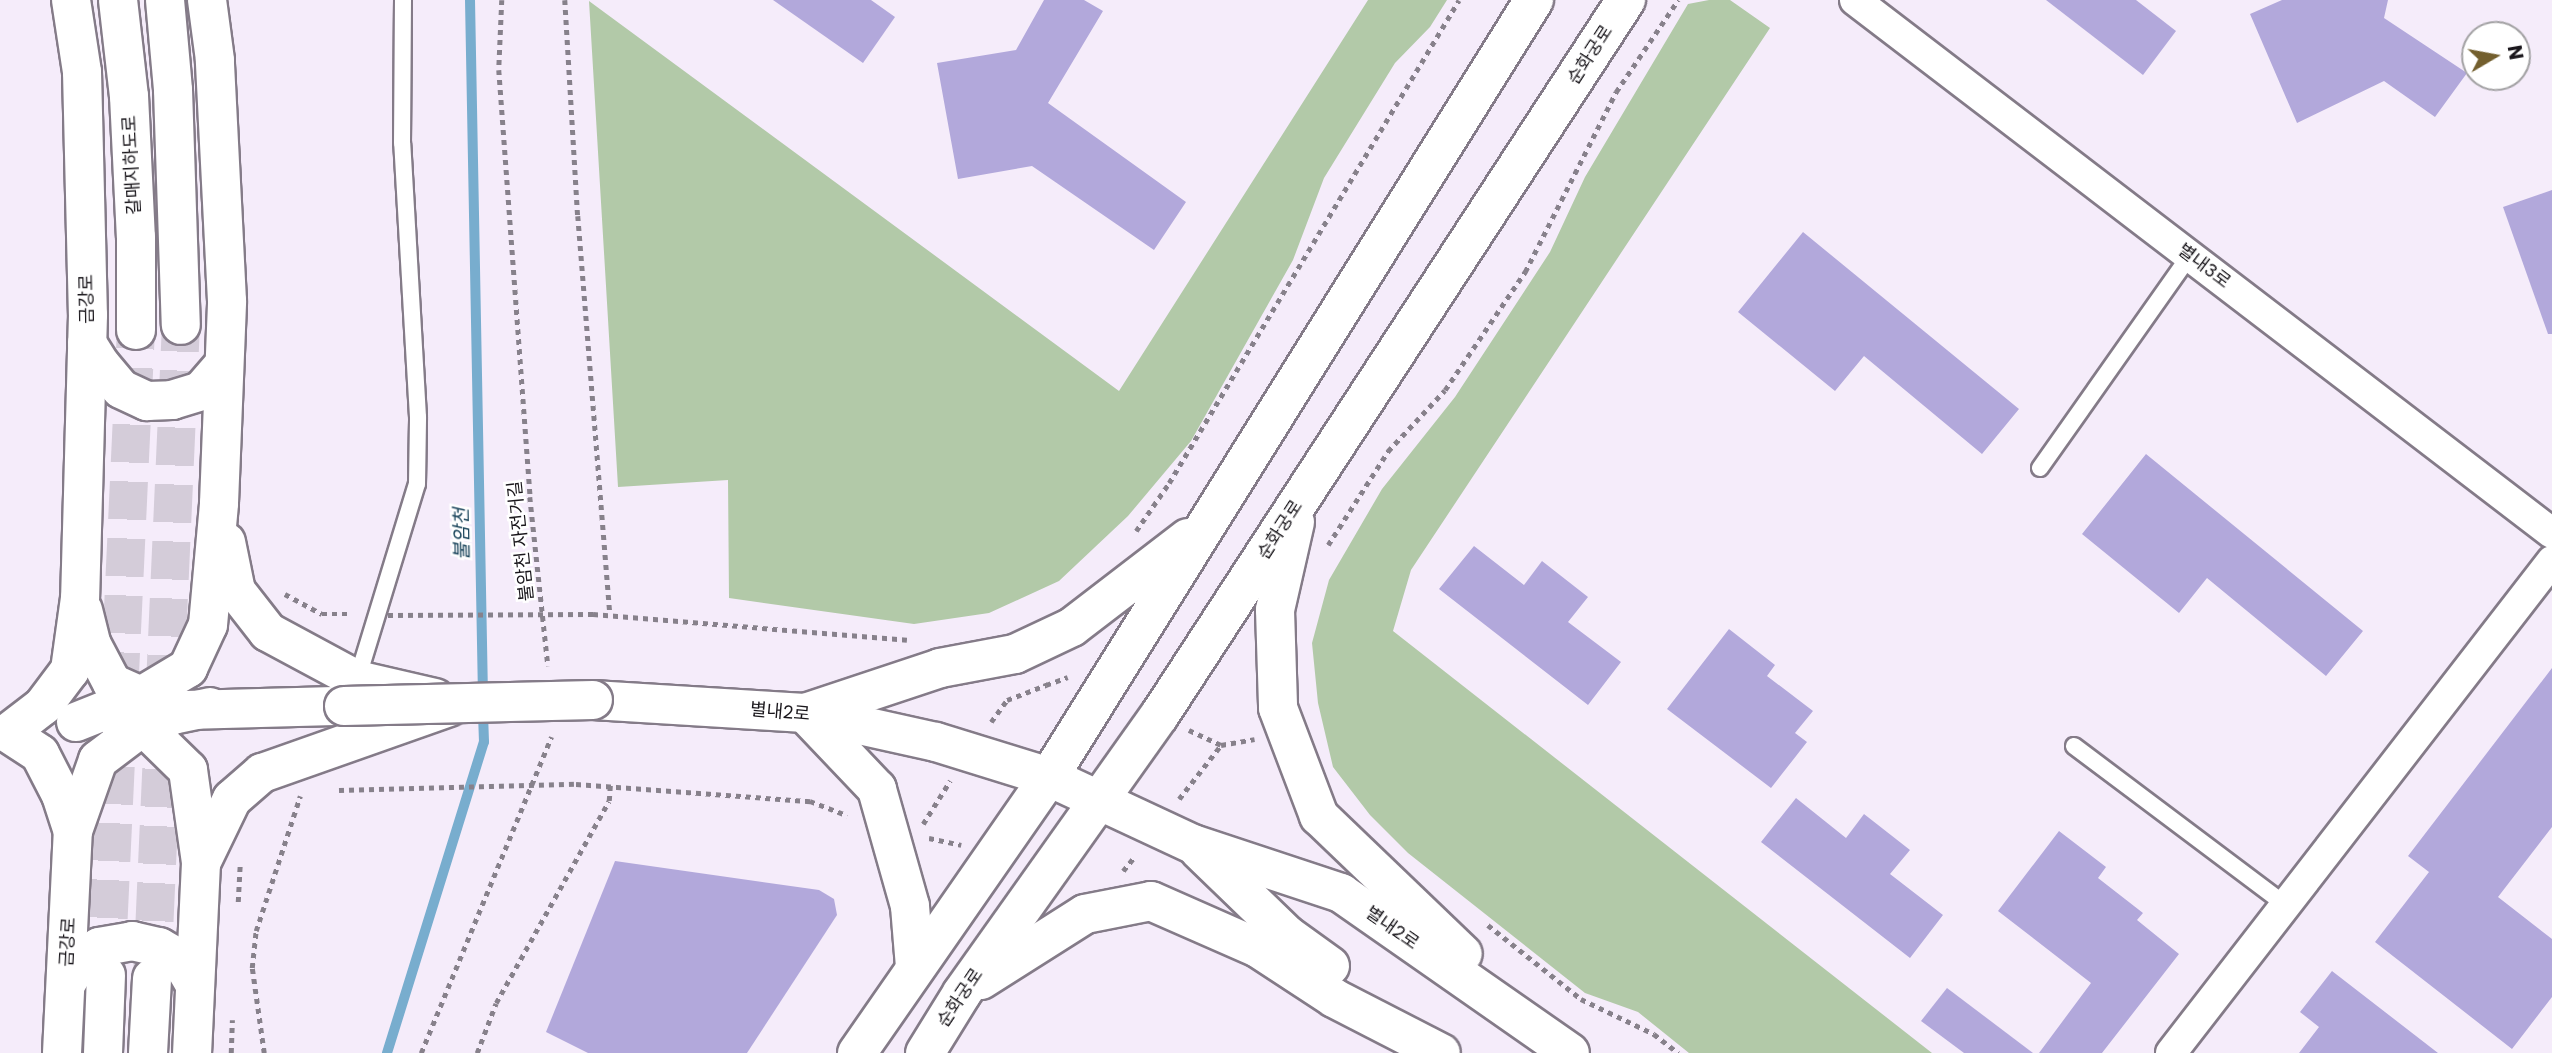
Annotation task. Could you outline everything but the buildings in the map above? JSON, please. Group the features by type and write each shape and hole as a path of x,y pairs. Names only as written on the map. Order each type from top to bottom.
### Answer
{"street":[{"name":"금강로","path":"71,0 82,72 88,343 80,598"},
{"name":"갈매지하도로","path":"118,0 129,96 136,237 136,330"},
{"path":"165,0 173,90 181,325"},
{"path":"73,831 98,760 188,668 208,625 219,503 226,288 215,60 207,0"},
{"path":"857,1053 1049,777 1534,0"},
{"name":"순화궁로","path":"925,1053 962,993 1101,802 1626,0"},
{"name":"별내3로","path":"1855,0 2552,533"},
{"path":"88,343 101,365 121,389 147,401 172,400 201,391 224,365"},
{"path":"1300,500 1275,610 1278,708 1319,816 1394,890 1570,1053"},
{"path":"219,503 236,591 268,632 350,693"},
{"path":"915,967 910,906 877,789 805,713 940,668 1015,654 1047,639 1072,627 1210,521"},
{"path":"2171,1053 2552,561"},
{"path":"80,598 91,643 112,683 143,712 188,770 201,863 192,1053"},
{"path":"4,734 43,706 70,670 80,598"},
{"name":"별내2로","path":"210,707 350,693 459,703 593,700 805,713 936,742 1049,777 1193,844 1341,893 1570,1053"},
{"path":"201,863 232,799 262,773 459,703"},
{"path":"4,734 143,712 173,715 210,707"},
{"path":"76,722 210,707"},
{"path":"4,734 40,754 61,796 73,831"},
{"name":"금강로","path":"62,1053 73,831"},
{"name":"별내2로","path":"1193,844 1287,935 1451,1053"},
{"path":"962,993 1085,914 1151,901 1258,948 1334,998 1441,1053"},
{"path":"66,984 80,961 99,947 132,941 159,947 180,959 195,985"},
{"path":"103,1053 106,975"},
{"path":"148,1053 152,978"}],"lane":[{"path":"350,693 383,615 417,484 418,417 402,143 404,0"},
{"path":"2040,468 2190,255"},
{"path":"2074,746 2286,905"}],"path":[{"name":"불암천 자전거길","path":"502,0 500,84 530,497 550,676"},
{"path":"565,0 578,216 610,614"},
{"path":"1134,533 1169,483 1459,0"},
{"path":"1324,551 1388,451 1445,390 1524,272 1616,92 1678,0"},
{"path":"279,591 322,614 610,614 908,640"},
{"path":"1042,672 1046,685"},
{"path":"1007,700 1074,674"},
{"path":"1179,726 1221,745 1259,738"},
{"path":"421,1053 555,727"},
{"path":"1201,771 1221,745"},
{"path":"264,1053 252,968 256,930 322,751"},
{"path":"477,1053 496,1003 609,801 610,785"},
{"path":"332,788 610,785 810,801 853,817"},
{"path":"916,835 957,844"},
{"path":"237,908 241,856"},
{"path":"1484,923 1581,999 1654,1034 1678,1053"},
{"path":"231,1053 233,1014"}],"green space":[{"path":"1368,0 1447,0 1430,27 1395,63 1324,178 1293,260 1191,441 1128,516 1059,581 989,613 914,624 729,598 728,480 618,487 589,1 1119,391"},
{"path":"1730,0 1770,28 1411,570 1393,631 1932,1053 1689,1053 1638,1012 1585,993 1408,853 1370,815 1333,767 1318,703 1312,643 1329,580 1382,489 1455,397 1550,252 1585,177 1688,4"}],"waterway":[{"name":"불암천","path":"470,0 483,696"},
{"name":"불암천","path":"387,1053 484,742 483,711"}],"tunnel":[{"path":"152,978 181,325"},
{"path":"106,975 136,330"}]}
